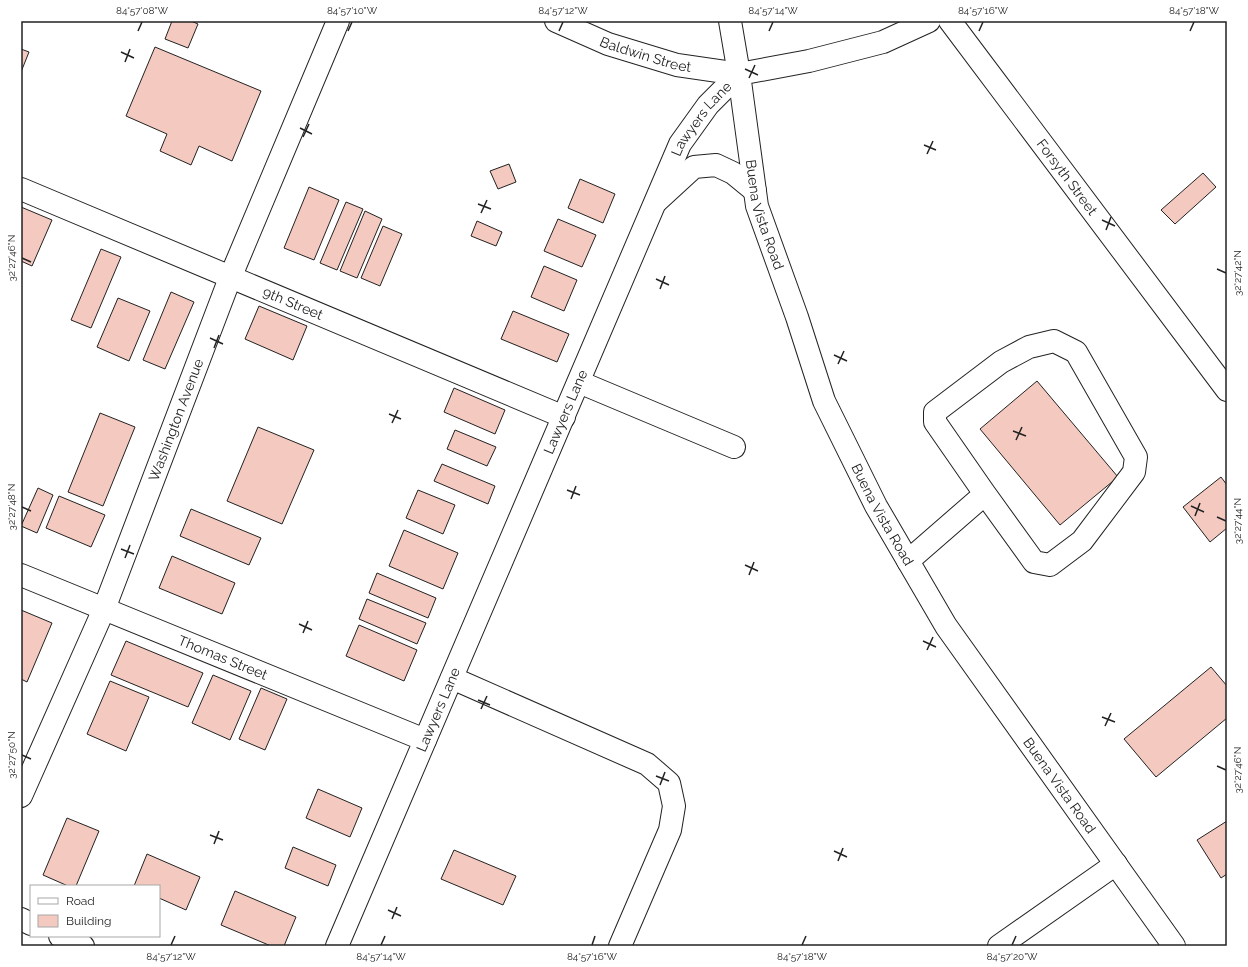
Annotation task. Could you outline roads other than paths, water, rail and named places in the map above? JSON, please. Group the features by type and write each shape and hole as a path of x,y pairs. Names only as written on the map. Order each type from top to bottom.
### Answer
{"street":[{"name":"Washington Avenue","path":"21,796 104,609 230,278 338,21"},
{"name":"Baldwin Street","path":"556,21 608,44 678,65 739,74"},
{"name":"Buena Vista Road","path":"730,21 739,74 757,206 797,317 824,401 876,506 946,626 1174,946"},
{"name":"Lawyers Lane","path":"337,946 657,201 680,144 708,105 739,74 809,61 883,42 929,21"},
{"name":"Forsyth Street","path":"950,21 1227,390"},
{"path":"657,201 694,167 716,165 733,173 755,191"},
{"name":"9th Street","path":"21,189 564,417"},
{"path":"1054,341 1076,352 1136,457 1134,472 1082,541 1050,565 1034,562 985,494 935,422 935,412 1001,362 1029,347 1054,341"},
{"path":"579,382 734,447"},
{"path":"908,561 985,494"},
{"name":"Thomas Street","path":"21,575 425,740"},
{"path":"452,678 647,764 669,783 674,806 670,830 620,946"},
{"path":"999,946 1116,864"},
{"path":"21,919 30,924"},
{"path":"62,937 83,946"}]}
